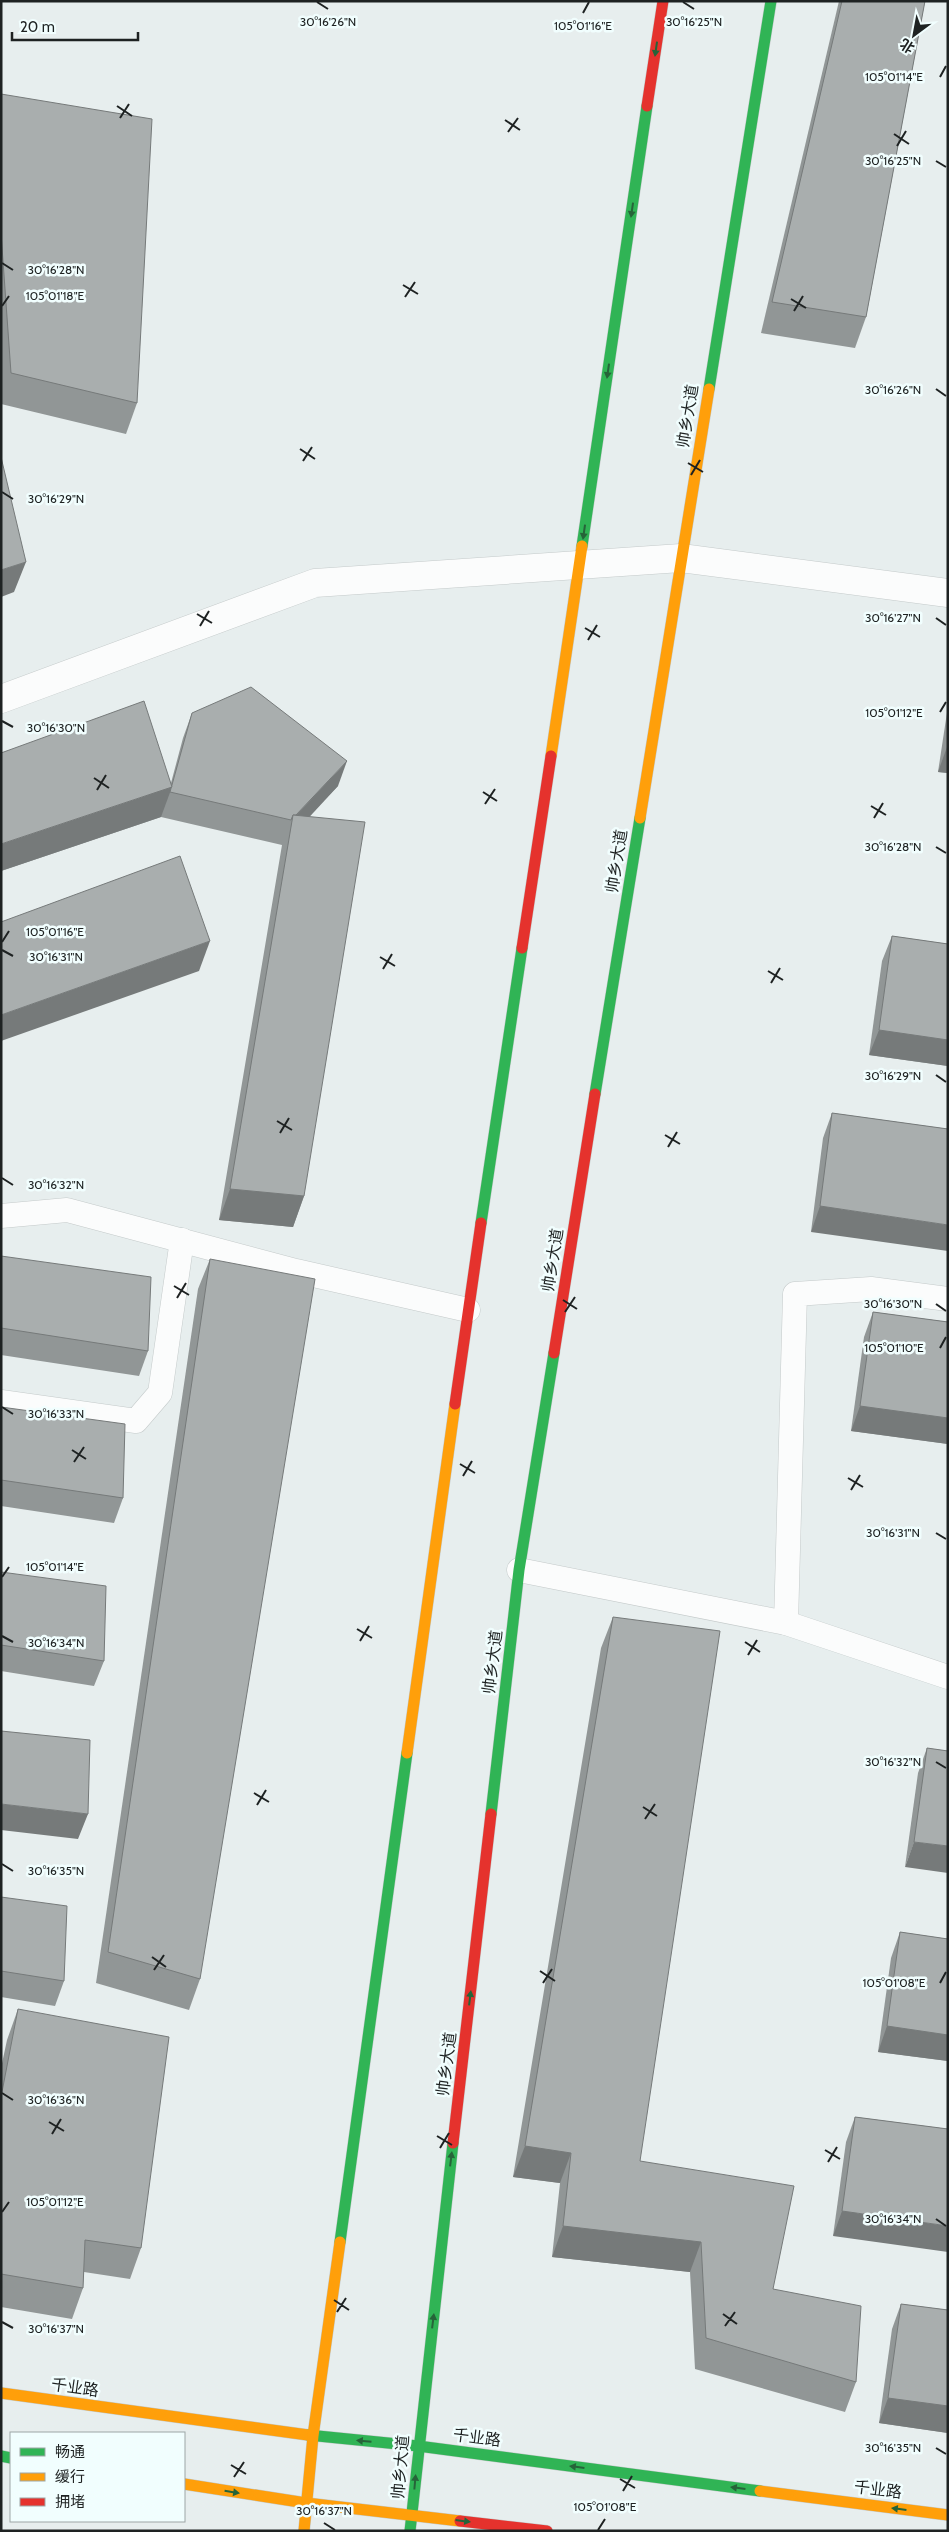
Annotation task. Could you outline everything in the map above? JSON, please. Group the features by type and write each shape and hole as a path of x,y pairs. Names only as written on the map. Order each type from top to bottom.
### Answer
{"main road":[{"path":"304,2531 313,2436 468,1310 663,1"},
{"name":"帅乡大道","path":"410,2531 418,2446 519,1570 770,1"},
{"name":"千业路","path":"1,2393 313,2436 418,2446 948,2515"},
{"path":"185,2484 306,2503 547,2531"}],"street":[{"path":"1,699 314,583 681,558 948,593"}],"lane":[{"path":"1,1216 67,1210 296,1271 468,1310"},
{"path":"1,1402 136,1421 160,1392 182,1240"},
{"path":"786,1623 795,1294 871,1288 948,1299"},
{"path":"519,1570 786,1623 948,1677"}],"building":[{"path":"842,1 925,1 866,317 772,302"},
{"path":"1,94 152,119 137,403 11,373 1,233"},
{"path":"1,457 26,562 1,570"},
{"path":"251,687 347,761 296,815 293,815 291,820 170,792 192,713"},
{"path":"144,701 172,787 1,844 1,753"},
{"path":"293,815 365,822 304,1196 230,1189"},
{"path":"180,856 210,941 1,1015 1,922"},
{"path":"892,936 948,944 948,1040 879,1030"},
{"path":"832,1113 948,1129 948,1225 820,1206"},
{"path":"1,1256 151,1277 148,1351 1,1328"},
{"path":"210,1259 315,1279 200,1979 108,1952"},
{"path":"873,1312 948,1322 948,1418 860,1406"},
{"path":"1,1407 125,1424 123,1498 1,1480"},
{"path":"1,1572 106,1586 104,1661 1,1645"},
{"path":"613,1617 720,1631 640,2161 794,2186 773,2289 861,2306 856,2382 706,2338 701,2242 563,2226 571,2153 525,2146"},
{"path":"1,1731 90,1740 88,1814 1,1804"},
{"path":"927,1748 948,1751 948,1846 914,1842"},
{"path":"1,1897 67,1906 64,1981 1,1971"},
{"path":"900,1932 948,1939 948,2035 887,2026"},
{"path":"18,2009 169,2037 141,2248 85,2240 83,2288 1,2274 1,2097"},
{"path":"855,2117 948,2129 948,2226 842,2211"},
{"path":"901,2304 948,2310 948,2406 888,2398"}],"traffic: fast":[{"path":"709,389 771,1"},
{"path":"582,546 647,106"},
{"path":"595,1094 640,818"},
{"path":"481,1223 522,948"},
{"path":"491,1814 519,1570 554,1353"},
{"path":"340,2242 407,1753"},
{"path":"410,2531 453,2143"},
{"path":"308,2435 418,2446 760,2491"},
{"path":"1,2456 10,2458"}],"traffic: slow":[{"path":"640,818 709,389"},
{"path":"551,756 582,546"},
{"path":"407,1753 455,1404"},
{"path":"304,2531 313,2436 340,2242"},
{"path":"1,2393 308,2435"},
{"path":"185,2484 306,2503 460,2521"},
{"path":"760,2491 948,2515"}],"traffic: jam":[{"path":"647,106 663,1"},
{"path":"522,948 551,756"},
{"path":"554,1353 595,1094"},
{"path":"455,1404 481,1223"},
{"path":"453,2143 491,1814"},
{"path":"460,2521 547,2531"}]}
